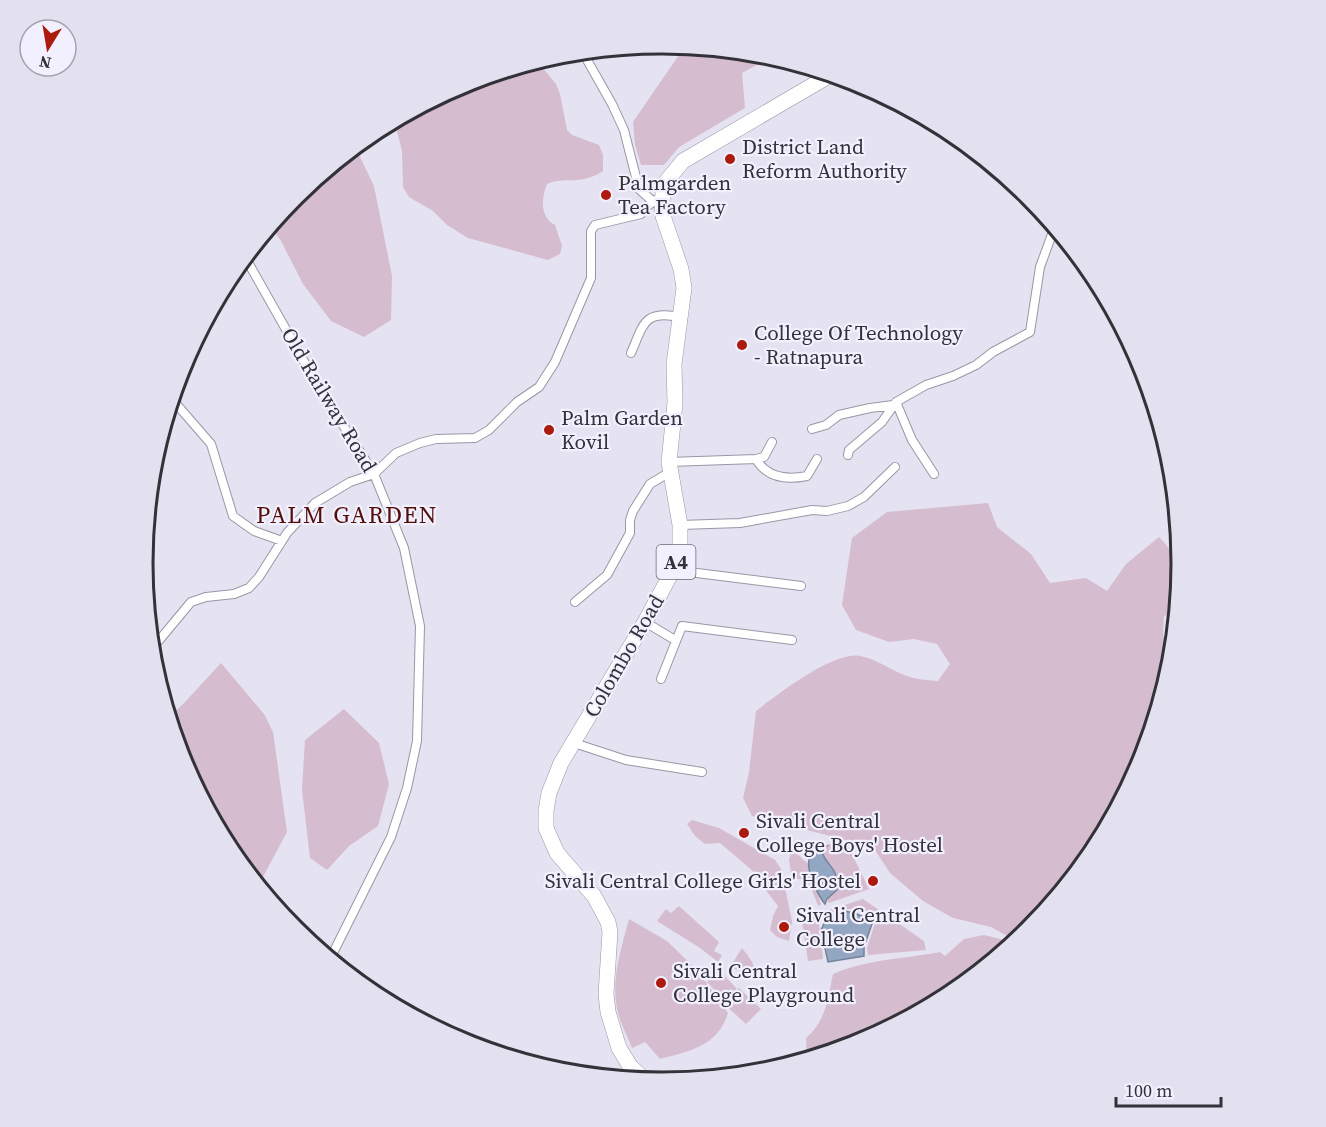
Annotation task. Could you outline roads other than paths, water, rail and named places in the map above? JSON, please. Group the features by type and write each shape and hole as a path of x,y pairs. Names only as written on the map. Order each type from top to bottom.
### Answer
{"highway":[{"path":"658,202 664,184 683,161 822,80"},
{"name":"Colombo Road","path":"637,1072 619,1048 608,1012 606,994 610,932 608,922 594,896 557,853 546,828 546,811 549,793 561,764 645,622 673,570 680,550 680,525 670,467 675,403 674,364 684,288 681,269 658,202"}],"street":[{"path":"587,60 624,130 639,189 650,199 658,202"},
{"path":"160,641 191,602 206,597 234,594 249,588 259,577 282,541 315,503 350,482 374,474 396,453 420,443 436,439 475,438 489,430 517,402 539,387 555,362 591,278 591,231 595,225 641,214 644,207 658,202"},
{"path":"812,429 826,425 839,415 894,404 926,385 976,365 993,352 1030,333 1040,267 1052,235"},
{"name":"Old Railway Road","path":"250,265 314,379 374,474 404,548 420,626 417,741 407,788 391,837 333,952"},
{"path":"631,353 641,329 652,316 663,314 680,317"},
{"path":"849,455 849,450 882,422 894,404"},
{"path":"894,404 912,440 934,474"},
{"path":"179,407 211,444 233,516 254,531 282,541"},
{"path":"575,602 607,575 630,533 633,511 650,484 670,467 756,459 764,457 772,442"},
{"path":"756,459 761,469 771,475 798,478 807,476 817,459"},
{"path":"680,525 740,523 848,506 864,497 896,467"},
{"path":"673,570 801,586"},
{"path":"645,622 675,640"},
{"path":"661,679 682,626 792,640"},
{"path":"574,743 626,760 702,772"}],"water":[{"path":"816,846 827,846 821,850 834,870 837,881 838,889 825,904 809,870 809,859"},
{"path":"845,911 873,921 864,947 864,956 828,962 821,930 827,917"}],"place":[{"name":"District Land Reform Authority","path":"730,159"},
{"name":"Palmgarden Tea Factory","path":"606,195"},
{"name":"College Of Technology - Ratnapura","path":"742,345"},
{"name":"Palm Garden Kovil","path":"549,430"},
{"name":"Sivali Central College Boys' Hostel","path":"744,833"},
{"name":"Sivali Central College Girls' Hostel","path":"873,881"},
{"name":"Sivali Central College","path":"784,927"},
{"name":"Sivali Central College Playground","path":"661,983"}],"district":[{"name":"PALM GARDEN","path":"347,515"}]}
